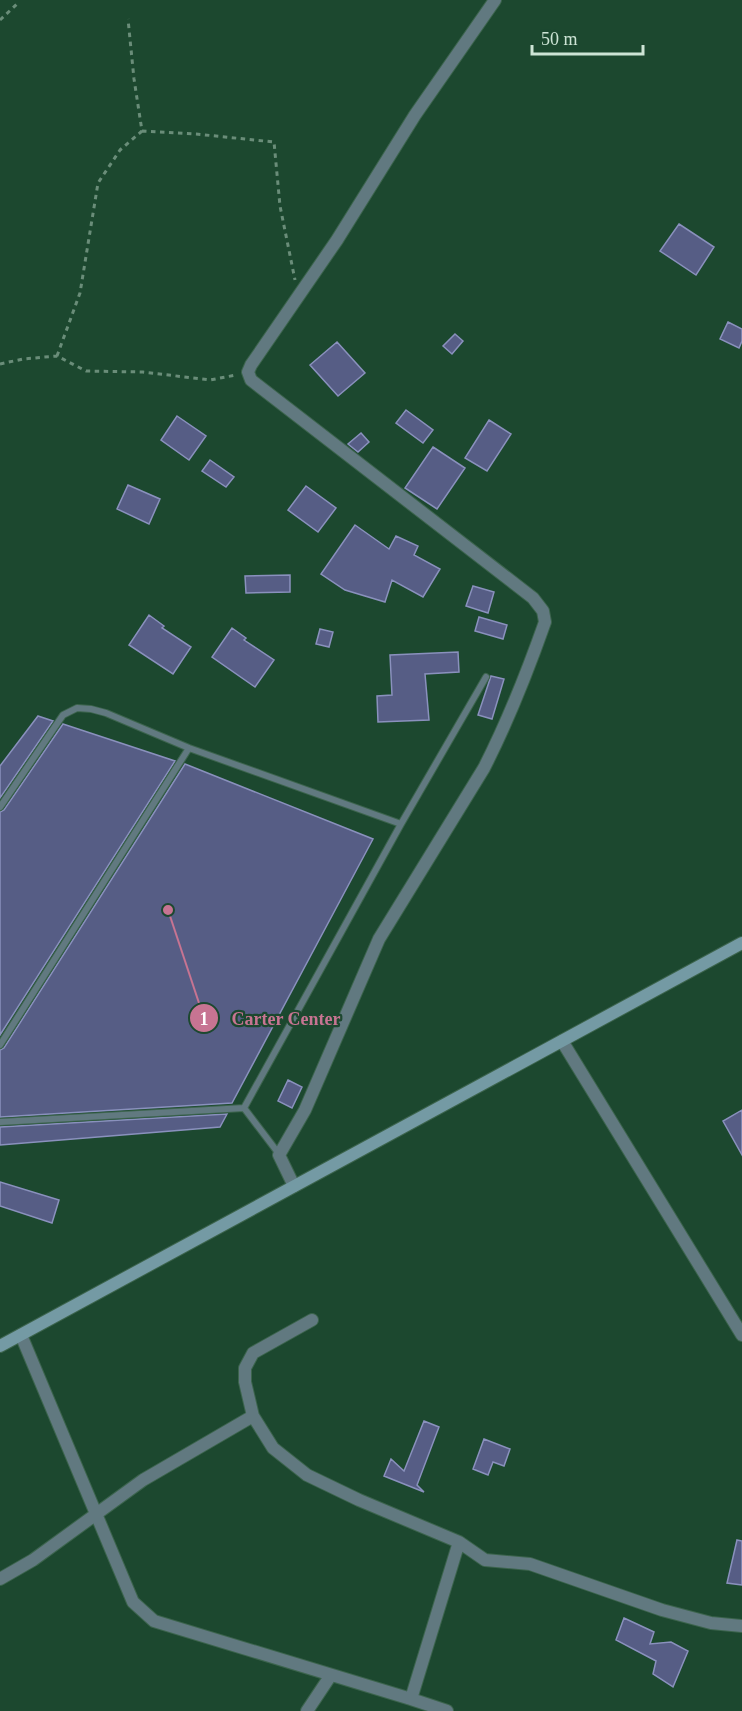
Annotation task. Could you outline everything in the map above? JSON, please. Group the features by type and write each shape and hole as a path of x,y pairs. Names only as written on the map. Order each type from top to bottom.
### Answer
{"main road":[{"path":"0,1346 742,943"}],"street":[{"path":"294,1186 279,1155 305,1110 378,939 484,768 503,731 545,622 543,611 533,598 251,380 248,372 337,240 415,115 495,0"},
{"path":"562,1041 740,1327"},
{"path":"312,1320 253,1353 245,1368 245,1382 253,1416 273,1448 307,1475 359,1500 459,1542 485,1560 530,1564 662,1610 711,1623 742,1626"},
{"path":"21,1335 133,1602 154,1621 447,1711"},
{"path":"0,1579 33,1560 143,1480 253,1416"},
{"path":"411,1699 459,1542"},
{"path":"307,1711 331,1675"}],"lane":[{"path":"244,1108 401,824 486,677"},
{"path":"0,807 63,715 77,708 91,708 189,748 401,824"},
{"path":"0,1045 189,748"},
{"path":"244,1108 279,1155"},
{"path":"0,1122 244,1108"}],"path":[{"path":"0,20 18,3"},
{"path":"128,19 142,131"},
{"path":"57,356 80,292 98,183 120,150 142,131 274,142 280,206 298,297"},
{"path":"0,364 57,356 86,371 143,372 210,380 248,372"}],"building":[{"path":"679,224 714,247 696,275 660,251"},
{"path":"728,322 742,329 742,341 739,348 720,339"},
{"path":"455,334 463,341 452,354 443,346"},
{"path":"337,342 365,373 338,396 310,365"},
{"path":"406,410 433,430 423,443 396,423"},
{"path":"177,416 206,436 189,460 161,440"},
{"path":"489,420 511,434 487,471 465,458"},
{"path":"361,433 369,442 358,452 348,444"},
{"path":"433,447 465,468 437,509 405,488"},
{"path":"210,460 234,477 226,487 202,471"},
{"path":"128,485 160,499 149,524 117,509"},
{"path":"306,486 336,508 318,532 288,510"},
{"path":"355,525 389,549 396,536 418,546 414,555 440,569 423,597 392,580 385,602 345,590 321,574"},
{"path":"290,575 290,592 246,593 245,576"},
{"path":"473,586 494,592 488,613 466,606"},
{"path":"149,615 164,626 162,628 191,647 173,674 129,645"},
{"path":"479,617 507,625 503,639 475,631"},
{"path":"232,628 246,638 244,640 274,660 255,687 212,657"},
{"path":"320,629 333,632 329,647 316,644"},
{"path":"458,652 459,672 425,674 429,720 378,722 377,696 392,695 390,655"},
{"path":"491,676 504,679 492,719 478,715"},
{"path":"38,716 53,721 0,798 0,766"},
{"path":"63,724 175,761 0,1035 0,812 4,810"},
{"path":"185,764 373,839 232,1103 0,1117 0,1050 4,1048"},
{"path":"288,1080 302,1087 292,1108 278,1101"},
{"path":"742,1110 742,1155 723,1121"},
{"path":"227,1114 220,1127 0,1145 0,1127"},
{"path":"0,1182 59,1200 52,1223 0,1206"},
{"path":"424,1421 439,1427 417,1485 424,1492 384,1476 391,1459 404,1471"},
{"path":"484,1439 510,1449 504,1466 493,1462 488,1475 473,1469"},
{"path":"737,1540 742,1541 742,1585 727,1583"},
{"path":"624,1618 654,1632 650,1644 671,1642 688,1651 673,1687 653,1674 656,1661 616,1640"}],"place":[{"name":"Carter Center","path":"168,910"}]}
